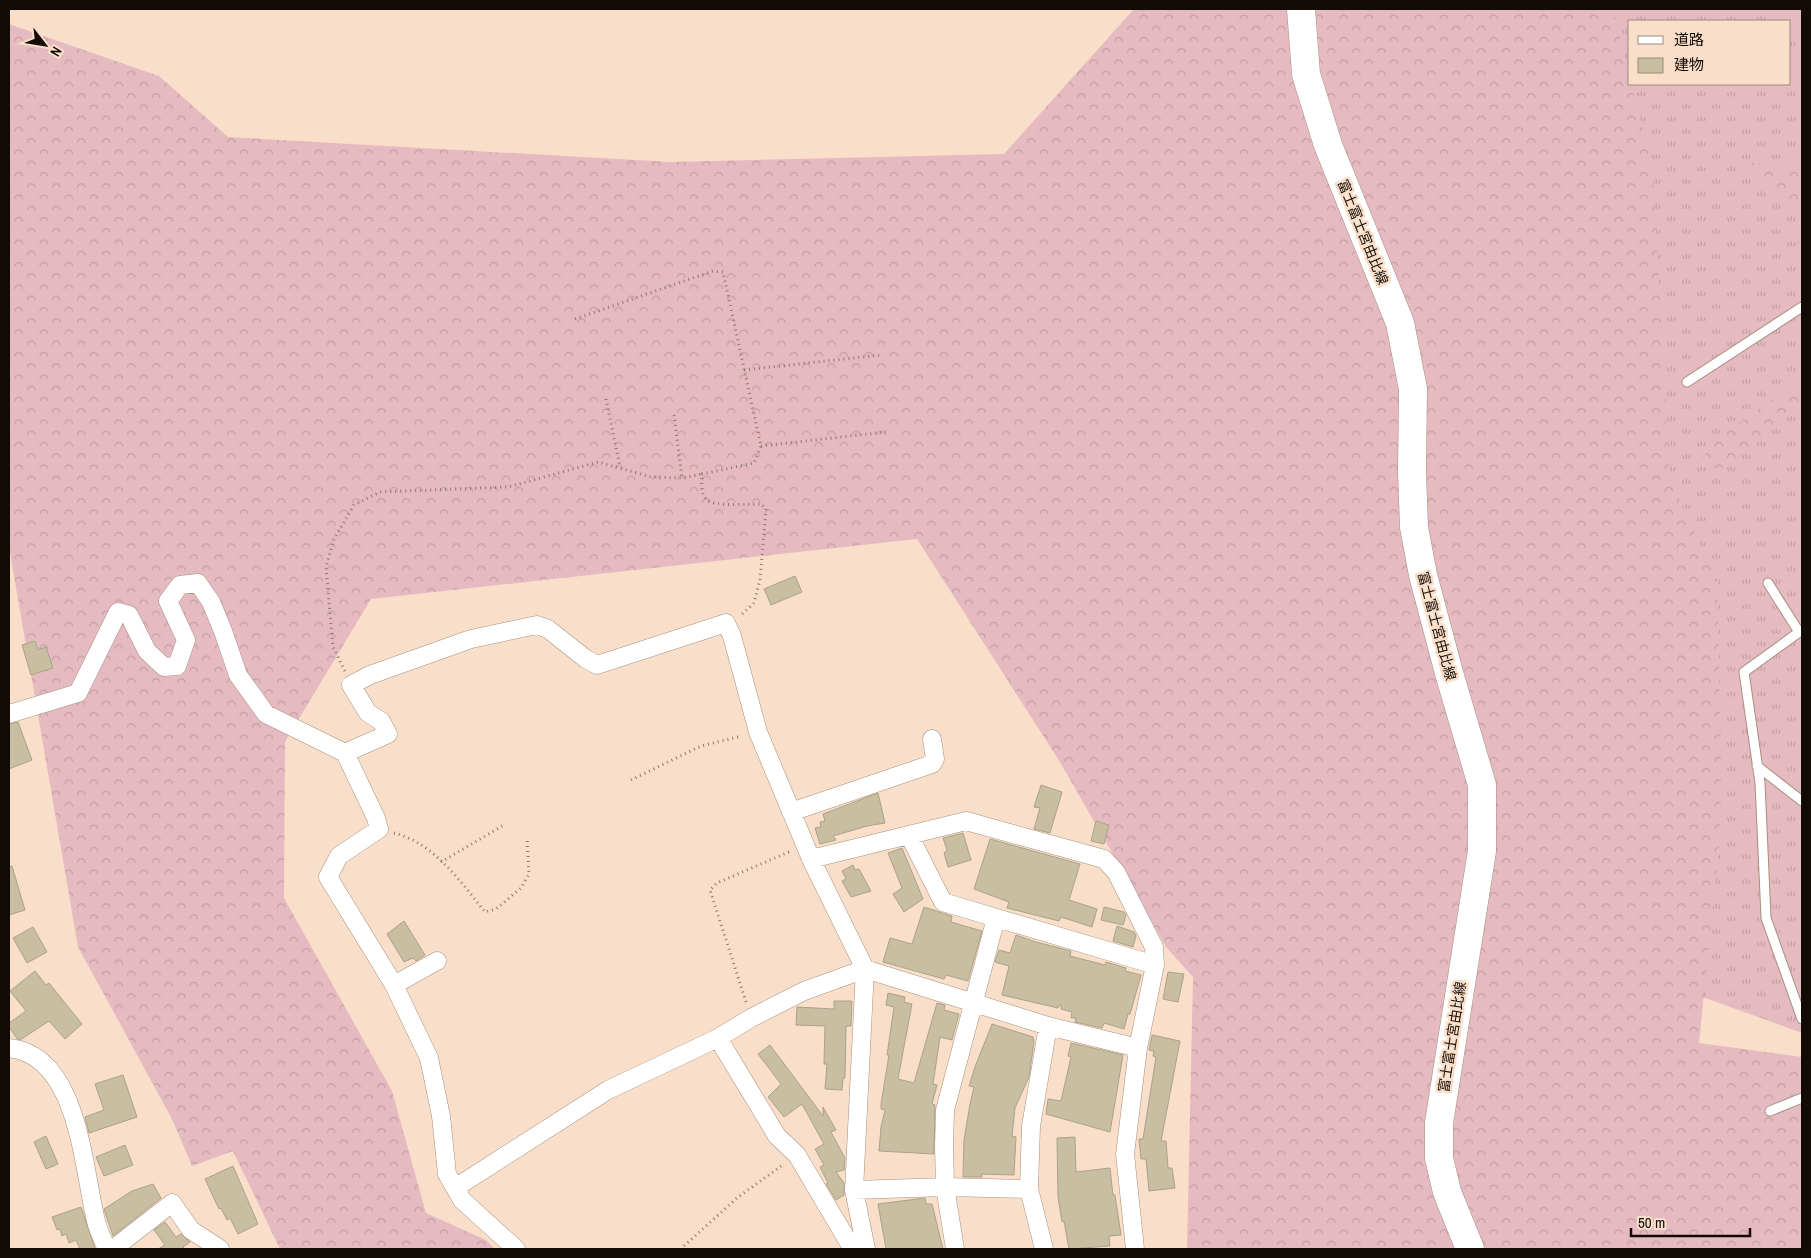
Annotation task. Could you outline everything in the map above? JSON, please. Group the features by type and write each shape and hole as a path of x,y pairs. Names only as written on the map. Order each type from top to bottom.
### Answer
{"main road":[{"name":"富士富士宮由比線","path":"1301,9 1306,74 1328,145 1400,324 1413,388 1412,472 1414,527 1423,575 1482,785 1482,851 1439,1123 1439,1158 1446,1192 1470,1249"}],"street":[{"path":"9,714 78,693 118,612 129,615 147,651 164,667 177,666 186,640 168,601 180,585 198,584 217,616 238,675 266,714 345,753 376,818 379,829 339,856 328,877 394,985 429,1058 441,1116 447,1174 454,1188 462,1200 516,1249"},
{"path":"345,753 388,734 381,722 368,713 351,685 370,675 471,639 537,625 548,629 586,658 597,664 726,623 732,636 758,732 809,852 866,970 854,1190 866,1249"},
{"path":"791,812 932,764 935,759 932,739"},
{"path":"809,852 909,835 966,821 1104,859 1116,872 1154,947 1155,965 1138,1048 1125,1154 1135,1249"},
{"path":"909,835 943,902 1155,965"},
{"path":"955,1249 945,1187 944,1146 946,1110 996,918"},
{"path":"394,985 438,961"},
{"path":"454,1188 608,1090 718,1038 804,991 866,970 1048,1026 1138,1048"},
{"path":"1044,1249 1029,1189 1031,1126 1048,1026"},
{"path":"718,1038 777,1136 796,1154 854,1249"},
{"path":"9,1048 33,1056 51,1070 64,1092 75,1122 96,1222 107,1249"},
{"path":"854,1190 945,1187 1029,1189"},
{"path":"113,1249 172,1203 191,1230 220,1249"}],"lane":[{"path":"1687,382 1802,307"},
{"path":"1768,583 1801,631 1744,672 1760,783 1766,918 1802,1019"},
{"path":"1758,766 1802,801"},
{"path":"1770,1111 1802,1098"}],"path":[{"path":"351,685 333,647 326,567 334,539 354,505 380,492 508,487 598,462 651,477 682,478 754,463 761,446 722,272 713,270 575,319"},
{"path":"744,370 881,355"},
{"path":"606,399 620,467"},
{"path":"674,414 682,478"},
{"path":"761,446 886,432"},
{"path":"702,474 702,491 707,500 714,503 761,504 766,509 760,580 754,604 742,615 726,623"},
{"path":"631,780 701,746 758,732"},
{"path":"441,862 504,825"},
{"path":"379,829 407,836 431,852 458,878 485,912 496,909 521,888 528,874 527,838"},
{"path":"752,1018 710,890 717,883 770,859 809,852"},
{"path":"684,1246 737,1198 796,1154"}],"green space":[{"path":"1134,9 1612,9 1628,69 1628,85 1631,85 1652,163 1670,478 1717,582 1721,748 1720,836 1699,1043 1802,1057 1802,1249 1187,1249 1193,977 1166,947 1060,762 917,539 371,599 285,742 284,898 392,1091 426,1213 486,1240 495,1249 280,1249 233,1151 192,1166 172,1119 78,947 9,547 9,24 159,76 228,137 671,162 1004,154"},
{"path":"1581,9 1802,9 1802,1033 1686,991"},
{"path":"1766,9 1802,9 1802,32 1791,33 1791,20 1772,20 1766,14"},
{"path":"1791,51 1800,62 1791,84"},
{"path":"1765,85 1790,85 1784,88"},
{"path":"1740,160 1771,166 1802,167 1802,259 1797,256 1798,205"},
{"path":"1802,384 1802,411 1792,412 1719,470 1699,461 1723,435 1789,387"}],"building":[{"path":"795,576 802,592 771,605 764,589"},
{"path":"35,641 38,650 46,647 53,668 31,675 22,645"},
{"path":"18,722 32,760 9,769 9,724"},
{"path":"1041,785 1062,792 1050,833 1034,829 1040,808 1034,807"},
{"path":"878,793 885,823 833,836 836,840 820,844 815,828 821,827 820,822 825,821 823,814"},
{"path":"1096,821 1109,825 1104,844 1091,841"},
{"path":"963,833 971,860 948,867 944,853 947,850 943,838"},
{"path":"990,839 1080,864 1069,900 1097,909 1092,927 1061,917 1059,921 1007,908 1009,902 974,889"},
{"path":"902,848 923,899 904,912 893,894 902,888 888,853"},
{"path":"853,865 855,870 859,869 871,891 851,897 842,881 846,879 842,871"},
{"path":"12,866 25,910 9,915 9,867"},
{"path":"924,907 952,916 951,922 982,931 968,981 946,975 944,979 883,962 890,938 912,944"},
{"path":"1104,907 1124,912 1126,915 1123,925 1101,920"},
{"path":"404,921 425,955 416,961 413,958 404,962 387,934"},
{"path":"1117,926 1134,932 1136,936 1133,947 1113,941"},
{"path":"33,927 47,952 27,963 13,938"},
{"path":"1016,935 1071,951 1070,956 1105,965 1106,962 1126,968 1125,971 1141,975 1124,1029 1104,1023 1102,1028 1075,1022 1076,1018 1071,1018 1072,1012 1061,1009 1061,1005 1058,1008 1002,995 1009,966 995,962 999,950 1010,953"},
{"path":"35,971 46,985 49,983 82,1024 65,1039 49,1021 20,1040 18,1040 9,1027 9,1023 26,1011 10,991"},
{"path":"1168,972 1184,974 1178,1002 1163,999"},
{"path":"888,993 905,997 904,1002 912,1004 898,1079 914,1083 937,1003 945,1005 944,1010 959,1014 952,1040 940,1037 933,1084 937,1085 932,1104 935,1105 934,1154 879,1151 885,1110 881,1109 881,1104 894,1007 886,1005"},
{"path":"834,1001 852,1001 851,1026 846,1026 845,1078 843,1078 842,1090 825,1089 827,1064 824,1064 825,1026 796,1025 797,1007 834,1009"},
{"path":"992,1024 1033,1037 1034,1042 1029,1077 1015,1108 1012,1136 1016,1137 1014,1175 982,1174 982,1177 963,1177 964,1140 974,1087 969,1086"},
{"path":"1152,1035 1180,1041 1161,1141 1166,1141 1168,1168 1172,1168 1175,1188 1149,1191 1146,1159 1141,1159 1139,1139 1143,1139 1156,1057 1153,1056 1154,1051 1149,1050"},
{"path":"1071,1043 1123,1055 1110,1132 1046,1114 1048,1099 1061,1101 1071,1057 1068,1056"},
{"path":"770,1045 823,1116 823,1107 836,1130 831,1132 845,1158 844,1170 836,1172 844,1183 844,1195 836,1200 826,1184 828,1183 820,1167 824,1165 815,1149 824,1144 802,1104 784,1117 768,1097 781,1084 758,1054"},
{"path":"123,1075 137,1117 89,1133 85,1117 104,1110 95,1084"},
{"path":"46,1136 58,1164 46,1169 34,1142"},
{"path":"1075,1137 1076,1172 1110,1168 1121,1235 1109,1236 1110,1246 1069,1249 1058,1197 1057,1138"},
{"path":"125,1145 133,1165 104,1176 96,1157"},
{"path":"233,1166 258,1224 238,1234 230,1218 227,1220 221,1208 219,1209 205,1179"},
{"path":"153,1184 161,1198 113,1236 104,1209 132,1191"},
{"path":"925,1198 926,1204 932,1204 943,1249 886,1249 878,1204"},
{"path":"81,1207 95,1248 93,1249 80,1249 76,1240 69,1243 66,1234 62,1236 60,1229 57,1230 52,1217"},
{"path":"165,1222 176,1237 181,1234 190,1242 183,1247 185,1249 158,1249 165,1245 154,1230"}]}
